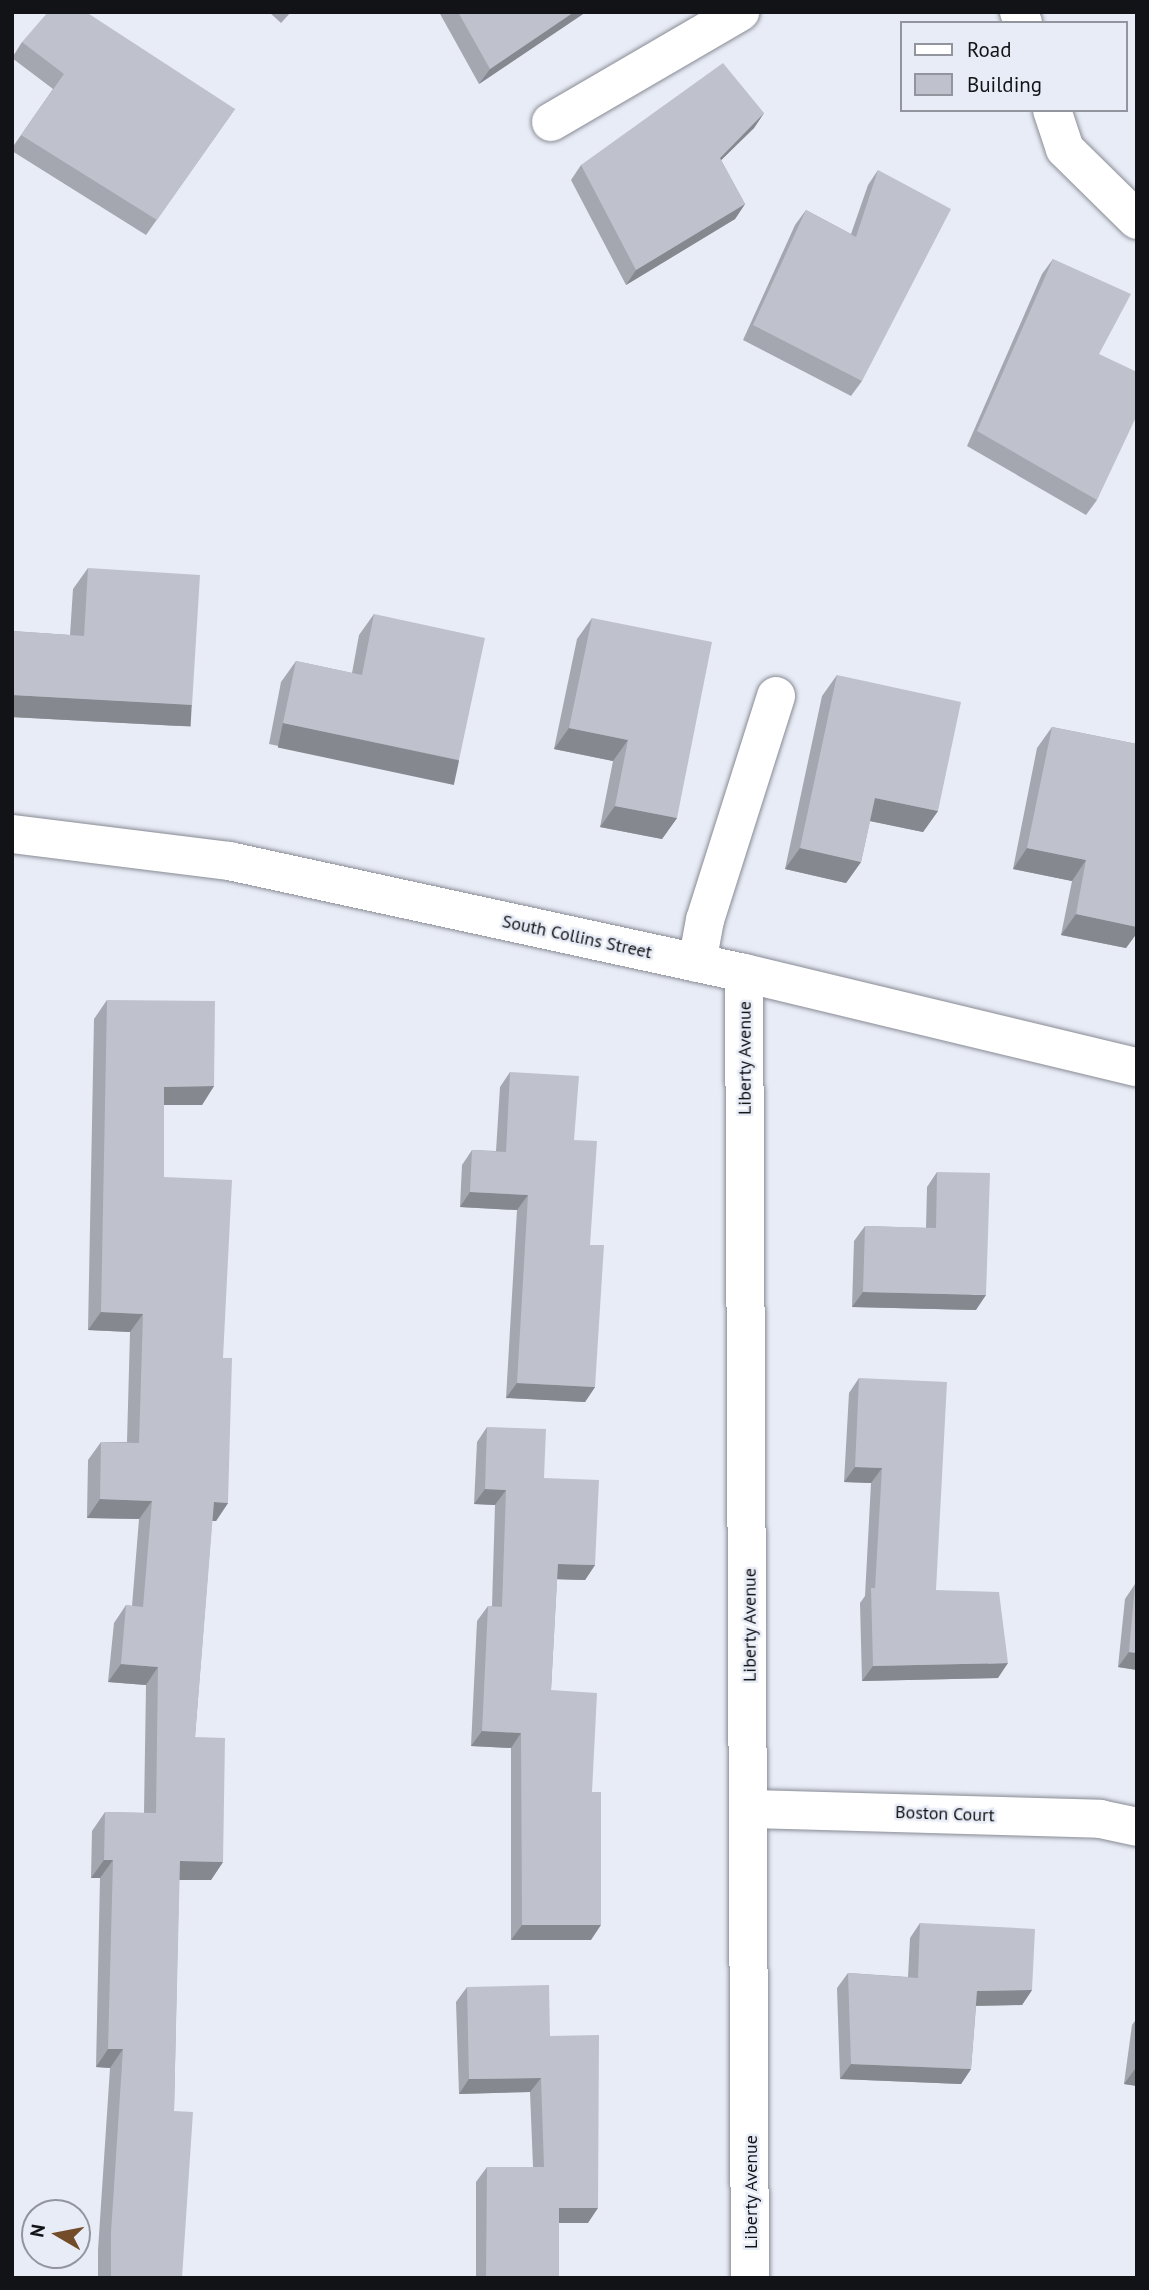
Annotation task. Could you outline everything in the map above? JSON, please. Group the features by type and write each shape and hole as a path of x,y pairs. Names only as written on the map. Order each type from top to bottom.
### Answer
{"street":[{"path":"551,122 740,12"},
{"path":"1053,112 1065,149 1137,220"},
{"path":"697,963 705,920 776,696"},
{"name":"South Collins Street","path":"12,834 229,861 744,973 1137,1067"},
{"name":"Liberty Avenue","path":"744,973 752,1809 750,2278"},
{"name":"Boston Court","path":"752,1809 1100,1819 1137,1827"}],"building":[{"path":"48,12 86,12 235,109 157,220 21,135 64,74 22,42"},
{"path":"458,12 574,12 490,69"},
{"path":"723,63 764,113 720,158 745,204 636,270 581,165"},
{"path":"878,170 951,209 862,381 753,325 806,210 856,237"},
{"path":"1053,259 1131,294 1099,354 1137,372 1137,415 1097,500 977,431"},
{"path":"88,568 200,575 192,705 12,695 12,631 84,636"},
{"path":"374,614 485,638 459,760 283,723 296,661 362,675"},
{"path":"592,618 712,642 677,818 615,806 628,740 569,728"},
{"path":"837,675 961,702 938,811 875,798 861,862 800,848"},
{"path":"1052,727 1137,744 1137,927 1076,914 1086,860 1027,848"},
{"path":"107,1000 215,1001 214,1086 164,1087 164,1177 232,1180 223,1358 232,1358 228,1503 214,1502 195,1737 225,1738 223,1862 180,1861 174,2111 193,2112 182,2278 111,2278 111,2232 123,2049 108,2049 113,1860 104,1860 105,1812 156,1813 158,1667 121,1664 126,1605 143,1607 152,1501 100,1499 101,1442 139,1443 143,1314 101,1312"},
{"path":"510,1072 579,1076 574,1140 597,1141 590,1245 604,1245 595,1387 517,1383 528,1195 470,1192 472,1150 506,1152"},
{"path":"937,1172 990,1173 986,1295 863,1292 865,1226 936,1228"},
{"path":"859,1378 947,1382 936,1590 999,1592 1008,1663 873,1666 871,1588 875,1588 882,1468 855,1467"},
{"path":"487,1427 546,1429 544,1478 599,1480 595,1565 558,1564 551,1690 597,1693 592,1792 601,1792 601,1925 522,1925 521,1733 482,1731 488,1606 502,1607 506,1490 485,1489"},
{"path":"1137,1584 1137,1653 1129,1652"},
{"path":"920,1923 1035,1929 1032,1990 977,1991 971,2069 851,2064 848,1973 918,1978"},
{"path":"549,1985 550,2036 599,2035 598,2208 559,2208 559,2278 486,2278 487,2167 544,2167 541,2078 469,2079 467,1987"}]}
